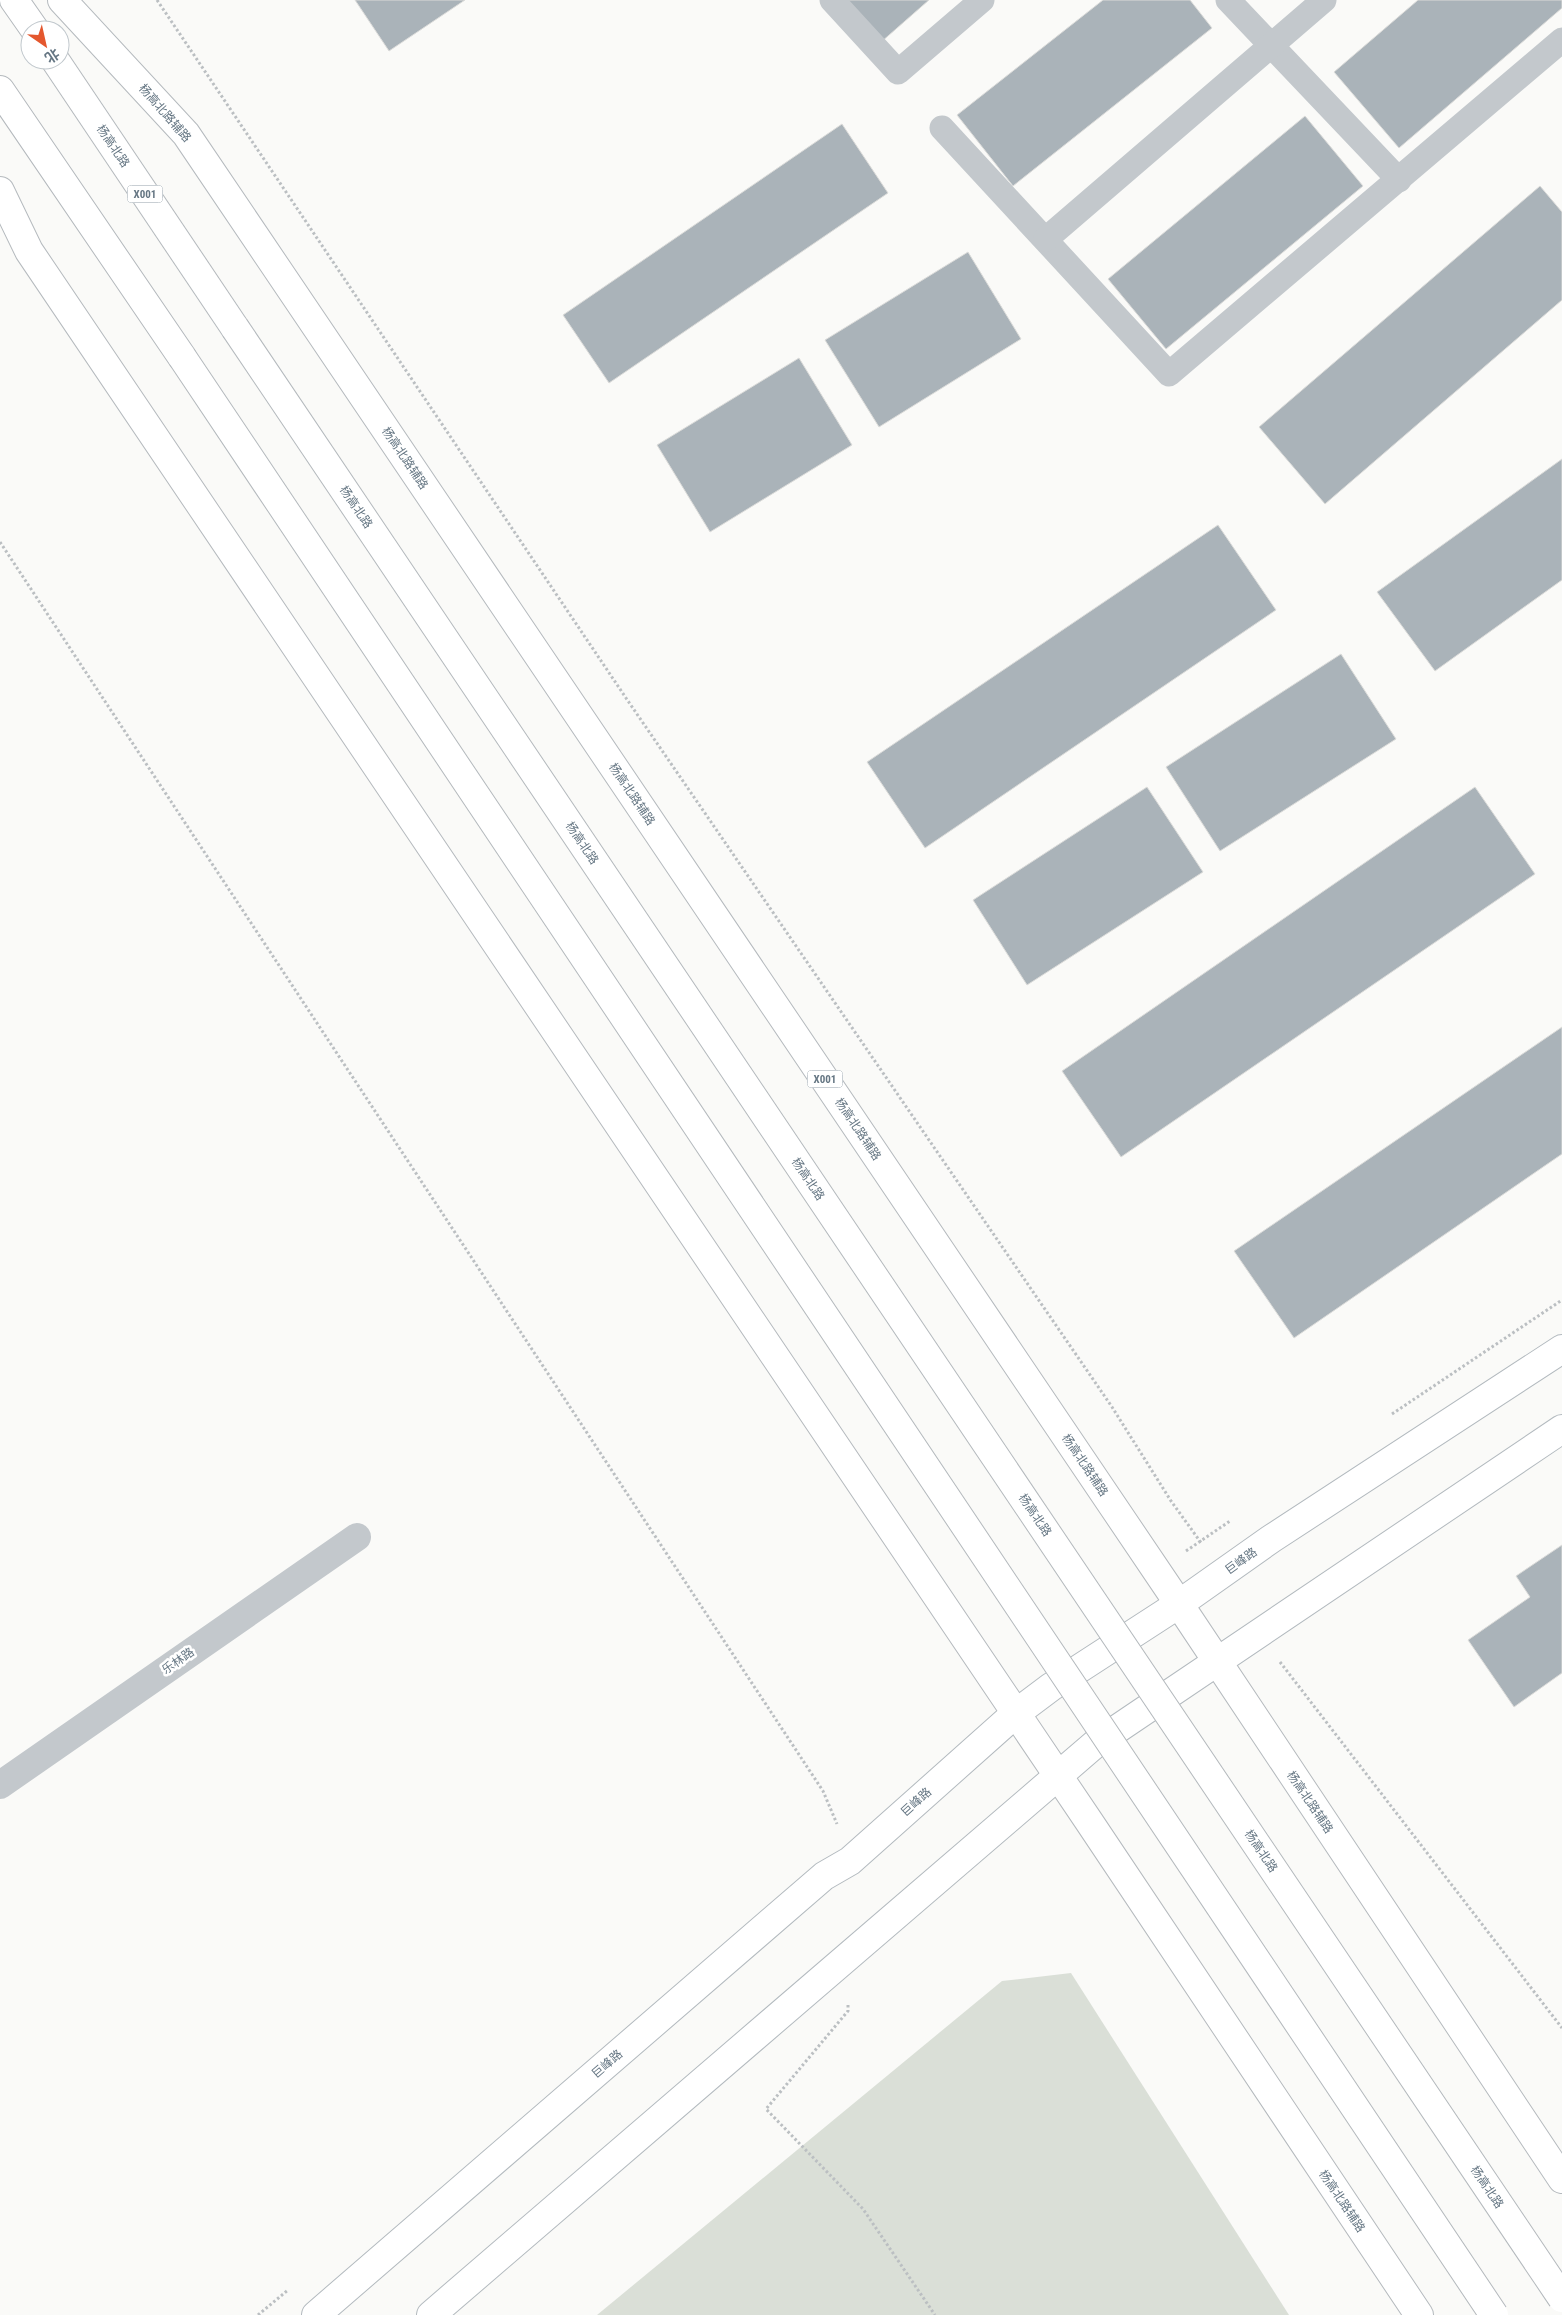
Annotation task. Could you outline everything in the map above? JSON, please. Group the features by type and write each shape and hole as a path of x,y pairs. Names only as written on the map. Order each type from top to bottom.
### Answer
{"main road":[{"path":"14,0 28,20"},
{"name":"杨高北路辅路","path":"62,0 186,134 1179,1604 1562,2179"},
{"name":"杨高北路","path":"62,70 1562,2298"},
{"path":"0,90 182,357 1494,2315"},
{"name":"杨高北路辅路","path":"0,191 35,259 1058,1776 1419,2315"},
{"name":"巨峰路","path":"316,2315 824,1876 850,1862 1015,1714 1051,1688 1179,1604 1271,1539 1562,1349"},
{"path":"431,2315 1094,1744 1562,1428"}],"street":[{"name":"乐林路","path":"0,1786 357,1537"}],"lane":[{"path":"832,0 898,72 982,0"},
{"path":"1228,0 1399,180"},
{"path":"1046,239 1324,0"},
{"path":"942,128 1169,374 1562,40"}],"path":[{"path":"157,0 631,706 1112,1408 1171,1501 1224,1573"},
{"path":"0,542 818,1783 833,1816 850,1862"},
{"path":"1261,1633 1278,1659 1562,2028"},
{"path":"849,2002 848,2011 766,2109 863,2209 935,2315"}],"shaded area":[{"path":"1071,1973 1289,2315 597,2315 1002,1981"}],"building":[{"path":"355,0 465,0 389,51"},
{"path":"843,0 929,0 880,43"},
{"path":"1103,0 1190,0 1212,28 1013,186 957,115"},
{"path":"1418,0 1562,0 1562,8 1399,148 1334,72"},
{"path":"1305,116 1363,186 1166,349 1108,279"},
{"path":"842,124 888,193 609,383 563,315"},
{"path":"1540,186 1562,212 1562,300 1325,504 1259,427"},
{"path":"968,252 1021,339 879,427 825,340"},
{"path":"799,358 852,445 710,532 657,445"},
{"path":"1562,459 1562,580 1435,671 1377,592"},
{"path":"1218,525 1276,610 925,848 867,762"},
{"path":"1341,654 1396,739 1220,851 1166,767"},
{"path":"1147,787 1203,872 1027,985 973,900"},
{"path":"1475,787 1535,874 1121,1157 1062,1071"},
{"path":"1562,1027 1562,1154 1294,1338 1234,1251"},
{"path":"1562,1545 1562,1673 1514,1707 1468,1640 1530,1597 1516,1576"}]}
